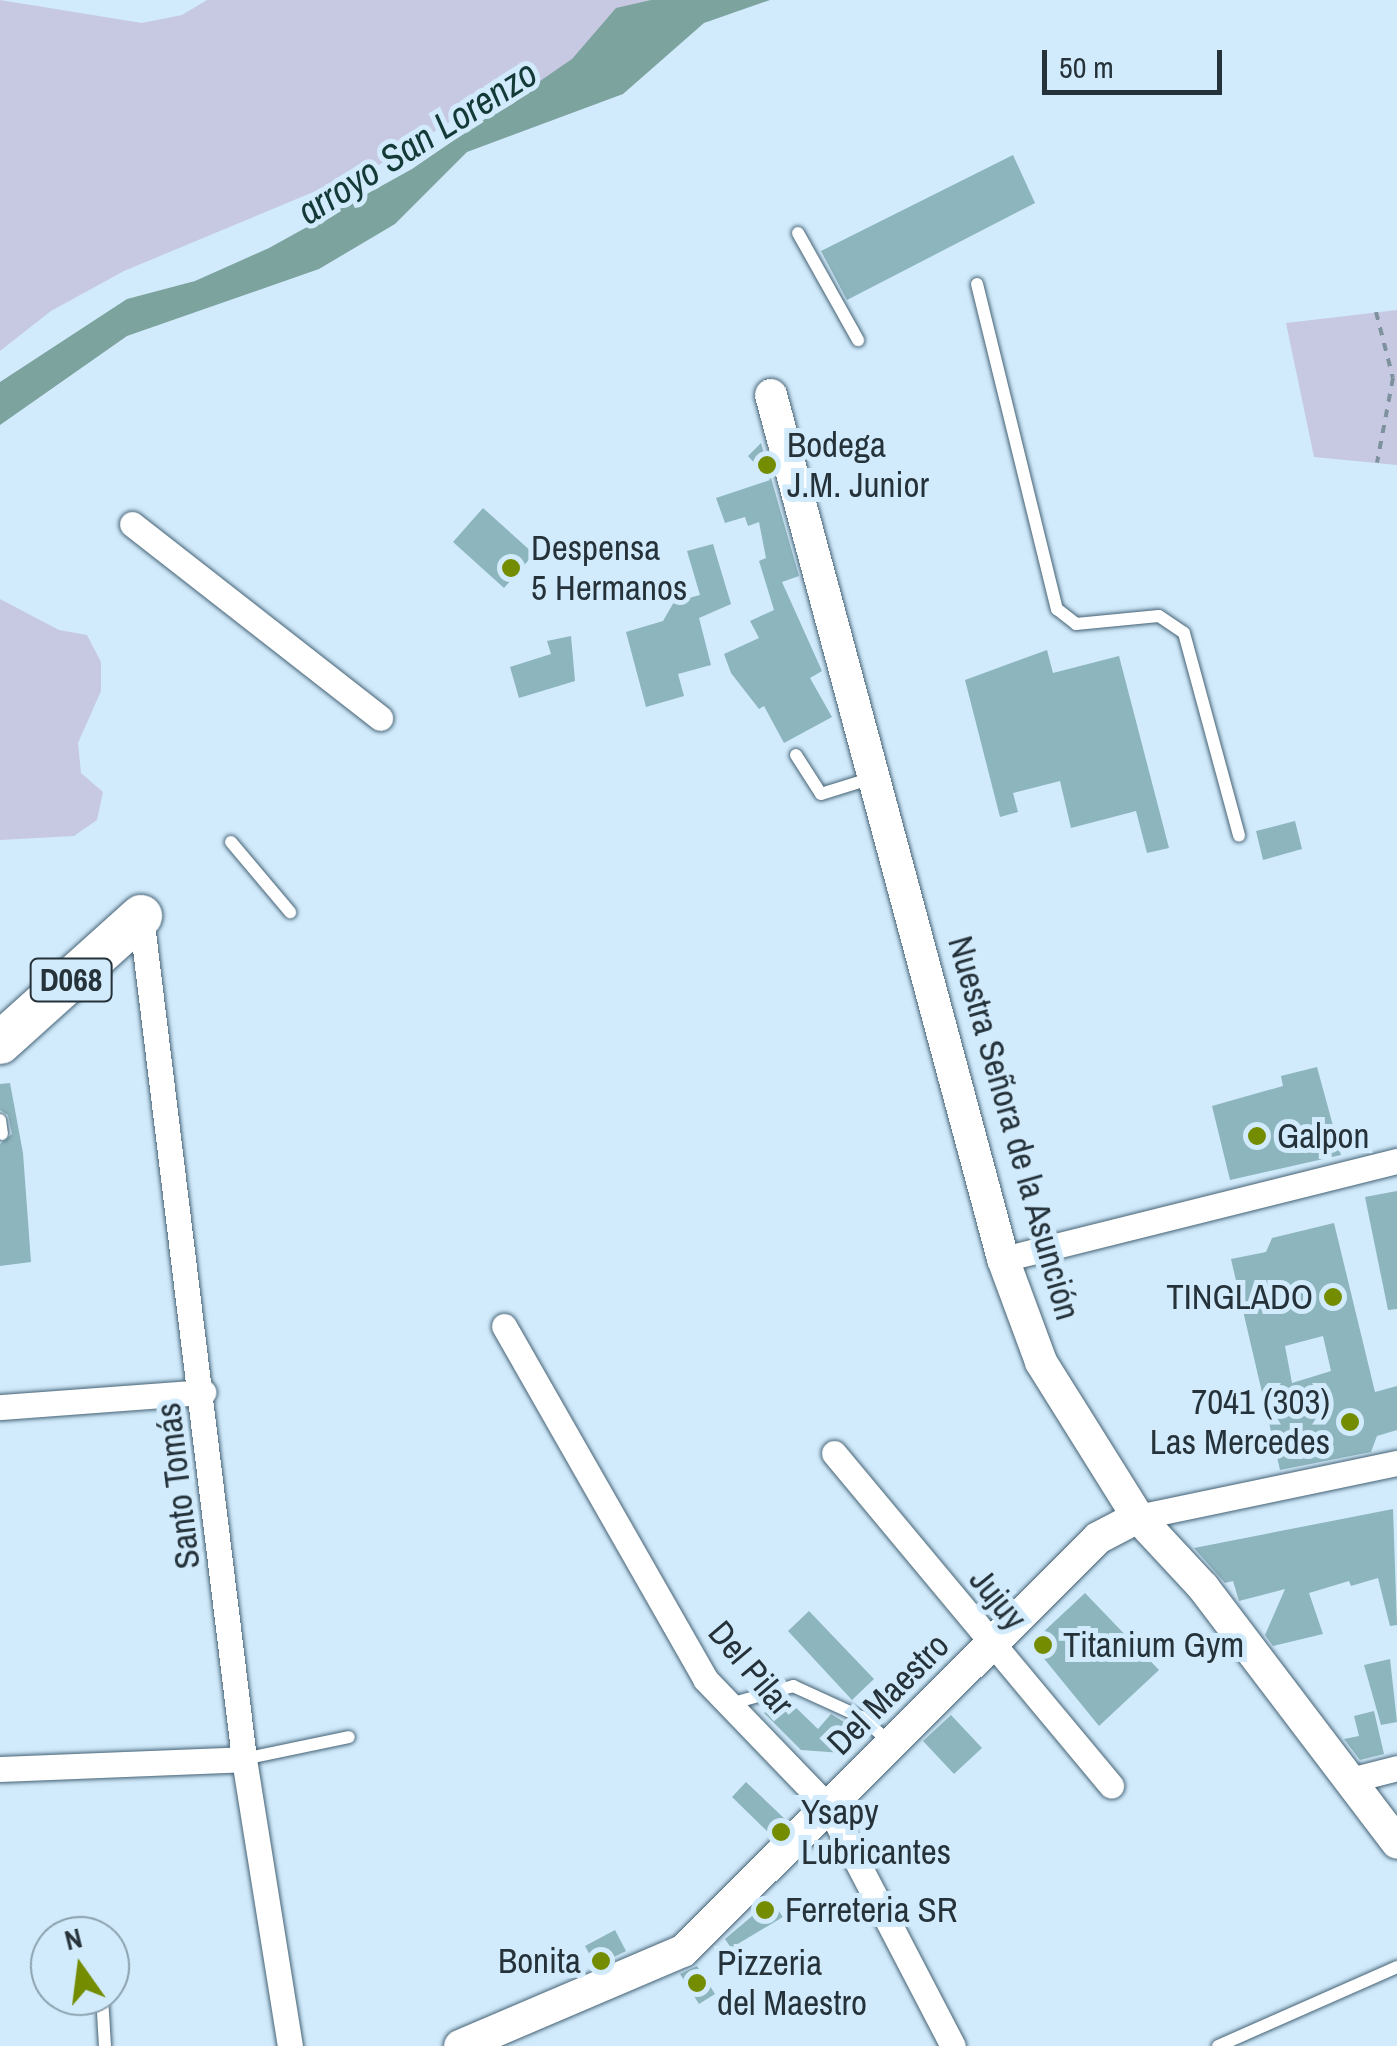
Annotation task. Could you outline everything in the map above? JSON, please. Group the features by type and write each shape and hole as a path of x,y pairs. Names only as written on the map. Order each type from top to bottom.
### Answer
{"main road":[{"name":"D068","path":"0,1043 141,916"}],"street":[{"name":"Nuestra Señora de la Asunción","path":"772,396 1003,1259 1041,1362 1138,1517 1203,1587 1354,1779 1397,1843"},
{"path":"132,524 380,718"},
{"name":"Santo Tomás","path":"141,916 203,1392 244,1759 290,2046"},
{"path":"1003,1259 1397,1161"},
{"name":"Del Pilar","path":"504,1326 648,1589 705,1679 829,1808 954,2046"},
{"path":"0,1407 203,1392"},
{"name":"Jujuy","path":"834,1452 992,1648 1111,1786"},
{"name":"Del Maestro","path":"460,2046 683,1951 992,1648 1098,1538 1138,1517 1397,1463"},
{"path":"0,1770 244,1759"},
{"path":"1354,1779 1397,1768"}],"lane":[{"path":"798,234 858,340"},
{"path":"977,284 1058,609 1076,624 1159,616 1184,633 1239,836"},
{"path":"796,755 821,794 872,778"},
{"path":"231,842 290,912"},
{"path":"730,1704 793,1686 861,1718 894,1745"},
{"path":"244,1759 350,1738"},
{"path":"1218,2046 1397,1967"},
{"path":"103,2016 105,2046"}],"path":[{"path":"1376,312 1394,378 1377,463"}],"shaded area":[{"path":"0,0 142,23 182,15 207,0 650,0 642,17 486,118 456,118 388,161 124,271 51,311 0,351"},
{"path":"651,0 770,0 704,23 623,94 467,152 395,224 319,269 127,336 0,425 0,382 127,299 195,281 269,248 412,169 572,59 616,8"},
{"path":"1397,310 1397,465 1314,457 1286,323"},
{"path":"0,599 59,630 87,635 101,662 101,691 78,743 81,773 103,792 97,820 74,836 0,840"}],"building":[{"path":"1013,155 1035,203 847,300 821,251"},
{"path":"761,443 799,576 782,582 822,671 810,678 832,717 784,743 764,706 759,709 731,673 724,654 759,638 750,621 774,610 759,561 766,558 759,522 748,526 745,517 725,523 716,498 770,480 748,456"},
{"path":"483,508 534,554 504,588 453,542"},
{"path":"713,544 731,604 699,618 711,665 678,674 684,696 646,707 626,632 663,621 674,602 700,595 687,551"},
{"path":"571,636 575,681 519,698 510,667 551,654 547,641"},
{"path":"1047,650 1053,673 1119,656 1169,848 1147,853 1136,811 1071,828 1060,781 1013,793 1018,812 1000,817 965,680"},
{"path":"1295,821 1302,849 1263,860 1256,831"},
{"name":"Galpon","path":"1317,1067 1341,1155 1230,1180 1212,1106 1283,1086 1281,1076"},
{"path":"10,1083 23,1153 31,1262 0,1266 0,1144 12,1134 8,1115 0,1110 0,1084"},
{"path":"1397,1191 1397,1309 1388,1310 1365,1197"},
{"path":"1334,1223 1375,1392 1397,1386 1397,1430 1377,1436 1371,1452 1280,1470 1231,1259 1266,1252 1272,1238","holes":["1323,1336 1331,1371 1292,1383 1285,1346"]},
{"path":"1393,1509 1397,1625 1390,1626 1378,1578 1351,1586 1349,1581 1309,1593 1323,1634 1273,1646 1265,1635 1285,1589 1239,1601 1233,1581 1225,1583 1194,1548"},
{"path":"1085,1593 1159,1670 1099,1726 1037,1650 1038,1637"},
{"path":"809,1611 874,1679 852,1700 788,1631"},
{"path":"1390,1659 1397,1722 1381,1725 1364,1665"},
{"path":"786,1698 818,1729 831,1714 854,1728 838,1748 843,1753 801,1750 764,1713"},
{"path":"1374,1711 1384,1754 1360,1760 1344,1739 1359,1736 1354,1716"},
{"path":"951,1715 982,1748 954,1774 923,1741"},
{"path":"746,1782 786,1820 771,1835 732,1797"},
{"path":"771,1900 783,1917 731,1948 725,1939"},
{"path":"615,1930 626,1951 596,1966 585,1946"},
{"name":"Pizzeria del Maestro","path":"697,1966 715,1994 699,2004 680,1974"}],"place":[{"name":"Bodega J.M. Junior","path":"767,465"},
{"name":"Despensa 5 Hermanos","path":"511,568"},
{"name":"Galpon","path":"1257,1136"},
{"name":"TINGLADO","path":"1333,1297"},
{"name":"7041 (303) Las Mercedes","path":"1350,1422"},
{"name":"Titanium Gym","path":"1043,1645"},
{"name":"Ysapy Lubricantes","path":"781,1832"},
{"name":"Ferreteria SR","path":"765,1910"},
{"name":"Bonita","path":"601,1961"},
{"name":"Pizzeria del Maestro","path":"697,1983"}],"water label":[{"name":"arroyo San Lorenzo","path":"417,142"}]}
